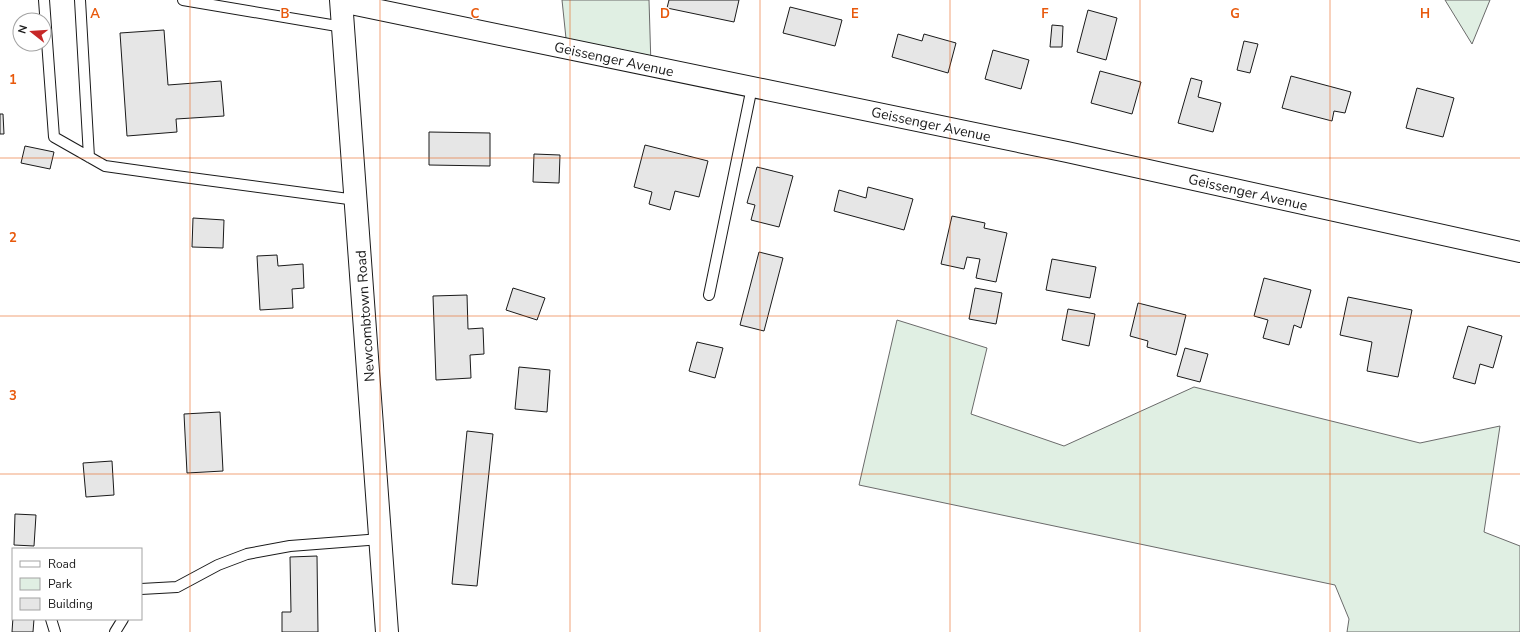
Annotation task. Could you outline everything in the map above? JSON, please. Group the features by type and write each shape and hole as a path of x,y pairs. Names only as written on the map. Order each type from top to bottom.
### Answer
{"street":[{"name":"Newcombtown Road","path":"341,1 387,632"},
{"name":"Geissenger Avenue","path":"341,1 1061,151 1520,252"}],"lane":[{"path":"44,0 54,138 105,166 356,200"},
{"path":"80,0 89,157"},
{"path":"183,0 344,27"},
{"path":"709,295 752,87"},
{"path":"142,589 177,587 218,565 247,554 290,546 381,539"},
{"path":"51,620 55,632"},
{"path":"115,632 122,620"}],"green space":[{"path":"562,0 649,0 651,66 567,48"},
{"path":"1445,0 1490,0 1472,44"},
{"path":"897,320 987,348 971,414 1064,446 1194,387 1420,443 1500,426 1484,532 1520,546 1520,632 1347,632 1349,619 1335,585 859,485"}],"building":[{"path":"669,0 739,0 734,22 667,8"},
{"path":"790,7 842,20 835,46 783,33"},
{"path":"1088,10 1117,18 1106,60 1077,52"},
{"path":"1052,25 1063,26 1062,47 1050,47"},
{"path":"164,30 168,85 221,81 224,116 176,119 177,132 127,136 120,33"},
{"path":"898,34 922,41 924,34 956,43 948,73 892,57"},
{"path":"1244,41 1258,44 1250,73 1237,70"},
{"path":"993,50 1029,60 1021,89 985,79"},
{"path":"1100,71 1141,82 1132,114 1091,103"},
{"path":"1291,76 1351,92 1345,113 1334,111 1332,121 1282,108"},
{"path":"1191,78 1202,81 1198,97 1221,103 1213,132 1178,123"},
{"path":"1417,88 1454,98 1443,137 1406,128"},
{"path":"0,114 3,114 4,134 0,134"},
{"path":"429,132 490,133 490,166 429,165"},
{"path":"645,145 708,161 699,197 675,191 670,210 649,204 652,192 634,187"},
{"path":"25,146 54,152 50,169 21,163"},
{"path":"534,154 560,155 559,183 533,182"},
{"path":"757,167 793,176 779,227 751,220 755,205 747,203"},
{"path":"868,187 913,199 904,230 834,211 839,190 866,198"},
{"path":"952,216 985,223 984,228 1007,233 996,282 976,278 980,259 967,257 964,269 941,264"},
{"path":"193,218 224,220 223,248 192,247"},
{"path":"759,252 783,258 764,331 740,325"},
{"path":"277,255 278,266 303,264 304,288 292,289 293,308 260,310 257,256"},
{"path":"1052,259 1096,267 1090,298 1046,290"},
{"path":"1264,278 1311,290 1301,328 1294,325 1289,345 1263,338 1268,320 1254,316"},
{"path":"513,288 545,298 537,320 506,310"},
{"path":"975,288 1002,293 996,324 969,319"},
{"path":"467,295 468,329 483,328 484,354 470,355 471,378 436,380 433,296"},
{"path":"1348,297 1412,310 1398,377 1367,371 1372,342 1340,335"},
{"path":"1138,303 1186,315 1176,355 1147,347 1148,341 1130,336"},
{"path":"1068,309 1095,314 1089,346 1062,340"},
{"path":"1468,326 1502,336 1493,368 1480,364 1475,384 1453,378"},
{"path":"697,342 723,348 715,378 689,371"},
{"path":"1185,348 1208,354 1200,382 1177,376"},
{"path":"519,367 550,370 547,412 515,409"},
{"path":"220,412 223,471 187,473 184,414"},
{"path":"467,431 493,434 477,586 452,584"},
{"path":"112,461 114,495 86,497 83,463"},
{"path":"15,514 36,515 34,546 14,545"},
{"path":"317,556 318,632 282,632 282,612 291,612 290,557"},
{"path":"13,620 34,620 33,632 12,632"}]}
